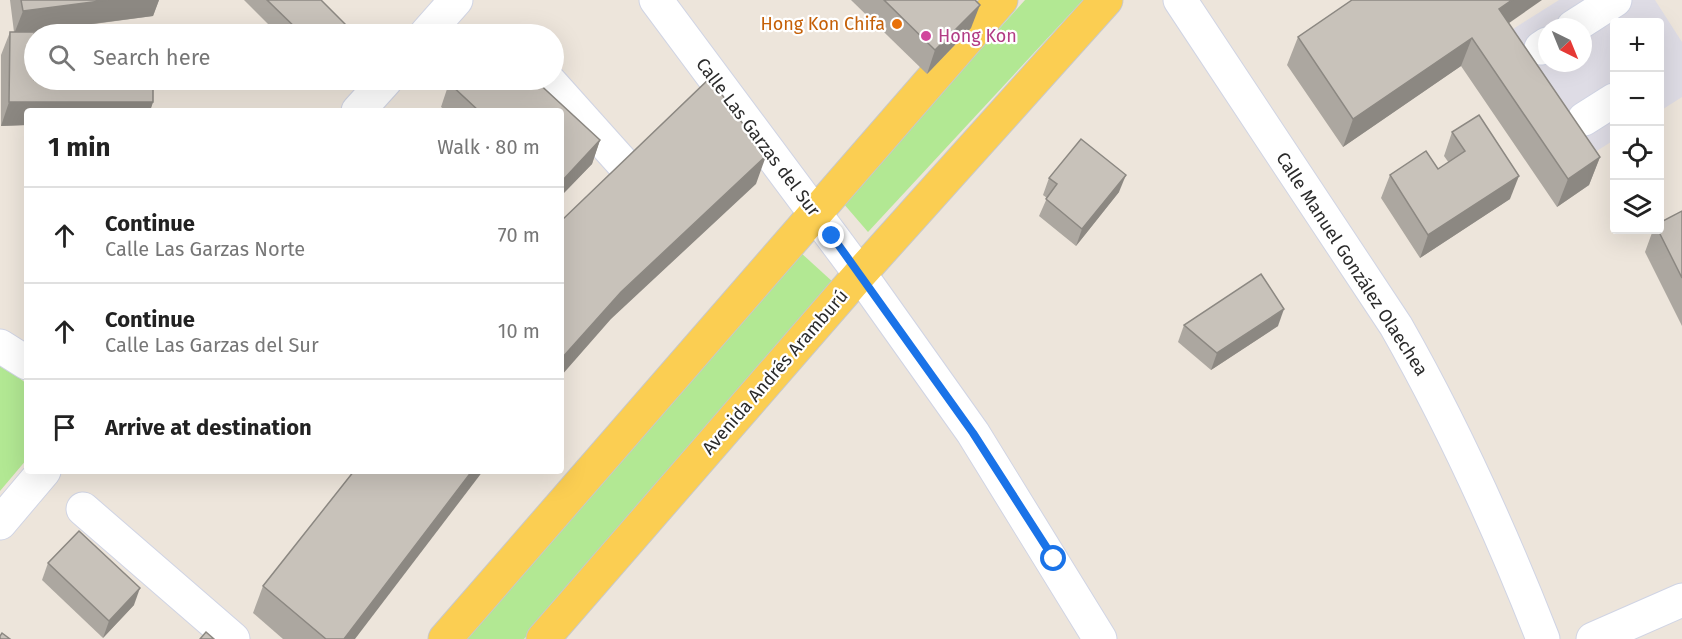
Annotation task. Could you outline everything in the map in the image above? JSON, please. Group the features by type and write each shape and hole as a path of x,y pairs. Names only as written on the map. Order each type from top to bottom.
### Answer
{"main road":[{"path":"445,639 816,215 1000,0"},
{"name":"Avenida Andrés Aramburú","path":"543,639 861,274 1106,0"}],"street":[{"path":"435,24 456,0"},
{"name":"Calle Las Garzas del Sur","path":"656,0 704,92 816,215 861,274 973,433 1092,634"},
{"name":"Calle Manuel González Olaechea","path":"1180,0 1396,326 1420,368 1451,428 1543,639"},
{"path":"1592,19 1615,9"},
{"path":"361,108 377,90"},
{"path":"557,90 626,167"},
{"path":"1584,119 1610,103"},
{"path":"602,191 651,142"},
{"path":"0,346 24,361"},
{"path":"0,523 41,474"},
{"path":"83,509 233,639"},
{"path":"1593,639 1682,600"}],"shaded area":[{"path":"1559,0 1655,0 1682,42 1682,97 1664,108 1664,18 1610,18 1610,143 1592,154 1540,72 1592,72 1592,18 1538,18 1538,69 1513,29"}],"green space":[{"path":"1025,0 1083,0 868,232 843,203"},
{"path":"800,252 834,283 524,639 464,639"},
{"path":"0,363 24,382 24,463 0,491"}],"building":[{"path":"21,0 108,0 23,11"},
{"path":"267,0 321,0 345,24 292,24"},
{"path":"884,0 975,0 980,5 935,50"},
{"path":"1352,0 1512,0 1499,9 1538,66 1538,72 1542,72 1600,157 1568,179 1472,38 1353,119 1298,37"},
{"path":"10,32 24,32 24,90 153,90 153,102 9,102"},
{"path":"710,78 766,156 621,292 564,356 564,218"},
{"path":"456,90 546,90 600,140 564,179 564,108 476,108"},
{"path":"1479,115 1519,176 1428,235 1390,175 1426,151 1438,169 1465,151 1452,132"},
{"path":"1081,139 1126,175 1082,229 1046,199 1057,184 1049,178"},
{"path":"1682,211 1682,278 1660,234 1664,234 1664,220"},
{"path":"1261,274 1284,309 1217,353 1184,325"},
{"path":"352,474 470,474 344,639 326,639 263,586"},
{"path":"79,531 140,588 109,621 48,563"},
{"path":"206,632 214,639 200,639"},
{"path":"2,633 10,639 0,639"}],"place":[{"name":"Hong Kon Chifa","path":"897,24"},
{"name":"Hong Kon","path":"926,36"}],"route":[{"path":"832,236 973,433 1054,559"}]}
